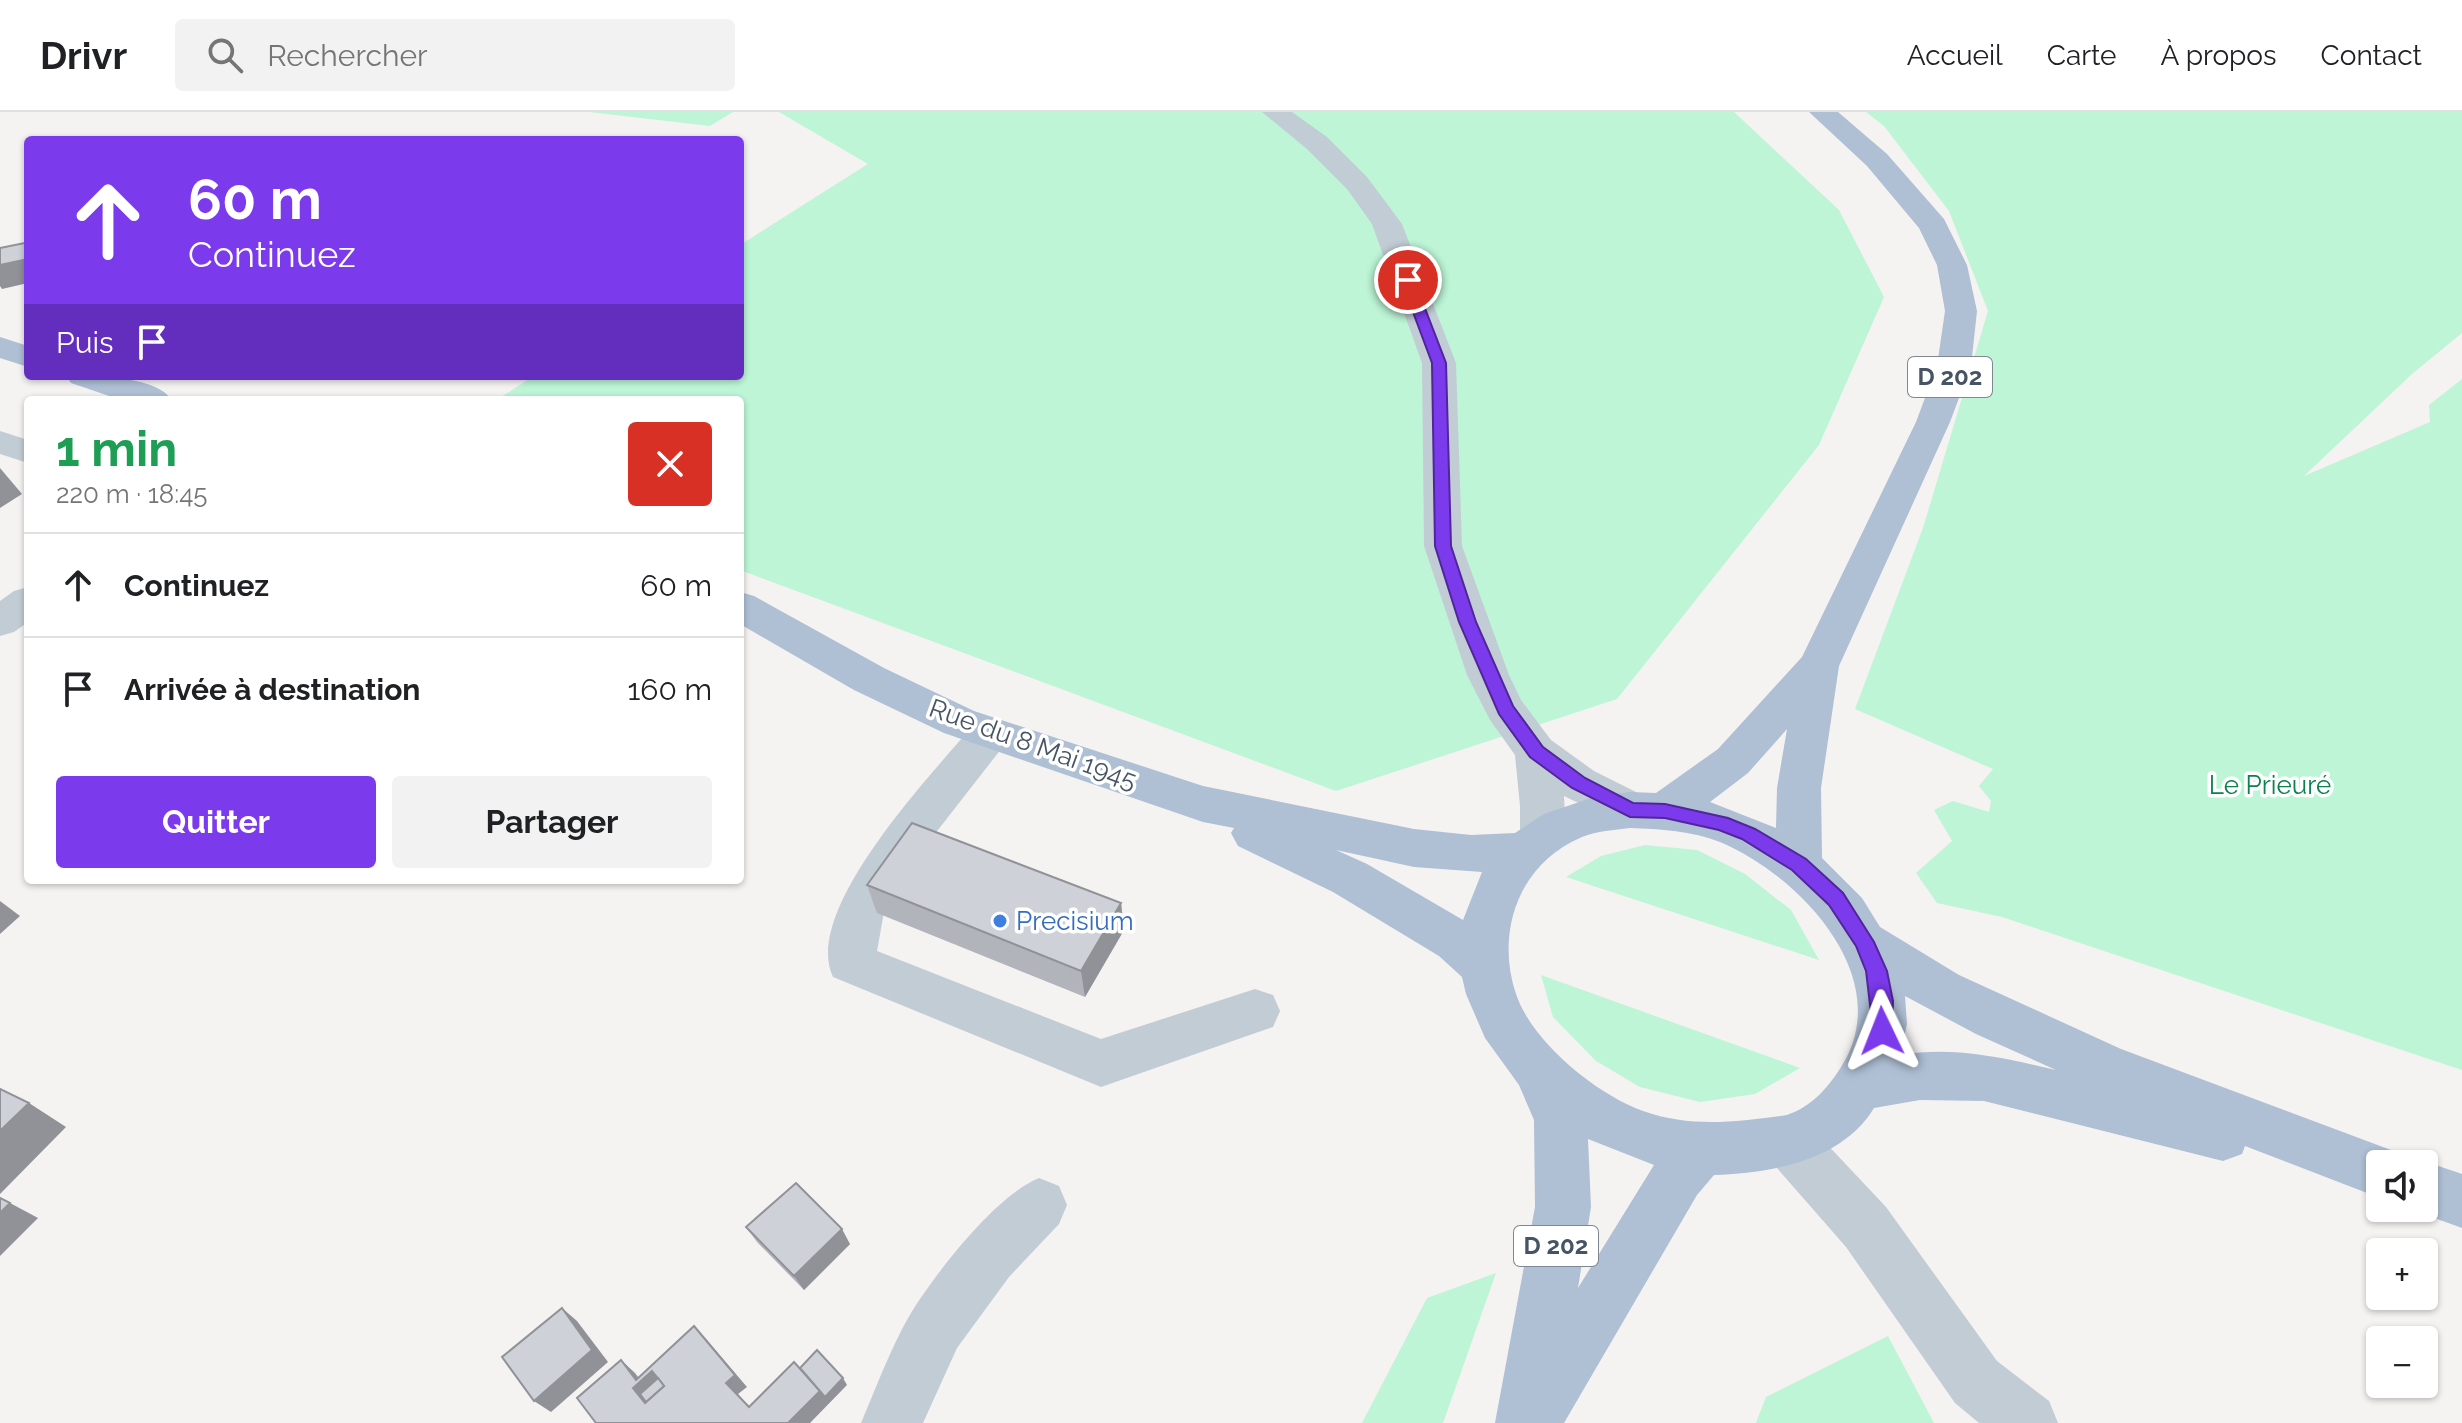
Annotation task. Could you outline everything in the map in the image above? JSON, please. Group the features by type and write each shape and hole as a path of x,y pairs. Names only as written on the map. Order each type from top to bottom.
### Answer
{"main road":[{"name":"D 202","path":"1799,865 1799,788 1818,666 1933,422 1954,366 1961,311 1952,265 1933,225 1877,160 1822,112"},
{"path":"0,347 24,356"},
{"path":"95,380 143,396"},
{"name":"Rue du 8 Mai 1945","path":"744,608 869,679 990,735 1203,804"},
{"name":"D 202","path":"1648,810 1733,761 1818,666"},
{"path":"1203,804 1414,848 1471,854 1533,844"},
{"path":"1203,804 1266,839 1350,878 1456,941 1484,966"},
{"path":"1648,810 1707,819 1749,834 1799,865 1836,899 1864,942 1876,971 1882,1001 1882,1031 1875,1060 1862,1086 1843,1108 1817,1127 1788,1141 1701,1150 1630,1132 1596,1116 1539,1072 1502,1021 1484,966 1483,945 1490,903 1509,867 1533,844 1583,818 1648,810"},
{"path":"1864,942 1938,989 1988,1015 2073,1053 2366,1168"},
{"name":"D 202","path":"1528,1423 1563,1207 1561,1120 1539,1072"},
{"path":"1862,1086 1920,1076 1984,1077 2366,1170"},
{"name":"D 202","path":"1528,1423 1678,1176 1701,1150"},
{"path":"2438,1193 2462,1201"}],"street":[{"path":"1275,112 1317,143 1357,183 1387,224 1439,363 1443,546 1488,675 1505,709 1536,752 1578,783 1648,810"},
{"path":"0,442 24,451"},
{"path":"0,622 24,604"},
{"path":"990,735 897,849 861,909 850,962 1101,1063 1255,1011"},
{"path":"1533,844 1543,806 1536,752"},
{"path":"1788,1141 1866,1227 1976,1382 2027,1423"},
{"path":"892,1423 936,1327 989,1257 1039,1205"}],"green space":[{"path":"589,112 733,112 710,126"},
{"path":"779,112 1734,112 1839,210 1884,297 1819,445 1617,699 1336,791 744,571 744,396 502,396 528,380 744,380 744,242 868,164"},
{"name":"Le Prieuré","path":"1866,112 2462,112 2462,333 2412,374 2304,476 2430,422 2429,405 2462,379 2462,1070 2002,917 1937,903 1916,873 1952,841 1934,810 1953,801 1989,812 1991,801 1979,786 1993,769 1855,709 1923,528 1988,311 1949,211 1884,126"},
{"path":"1645,845 1697,850 1745,874 1791,910 1819,960 1566,877 1601,856"},
{"path":"1541,975 1800,1068 1755,1094 1700,1102 1640,1087 1596,1061 1553,1017"},
{"path":"1496,1273 1443,1423 1362,1423 1427,1298"},
{"path":"1888,1336 1934,1423 1756,1423 1766,1397"}],"building":[{"path":"24,243 24,260 0,265 0,248"},
{"name":"Precisium","path":"912,823 1121,903 1081,971 867,885"},
{"path":"0,1089 29,1103 0,1131"},
{"path":"796,1183 842,1229 794,1276 746,1227"},
{"path":"0,1198 10,1203 0,1213"},
{"path":"562,1308 592,1350 534,1401 502,1357"},
{"path":"694,1326 735,1375 726,1383 749,1407 794,1362 820,1391 788,1423 596,1423 577,1398 621,1360 636,1380","holes":["652,1371 664,1386 645,1403 633,1388"]},
{"path":"817,1350 843,1378 825,1397 800,1368"},
{"path":"658,1378 664,1386 646,1402 640,1394"}],"place":[{"name":"Precisium","path":"1000,921"}],"route":[{"path":"1408,280 1439,363 1443,546 1488,675 1505,709 1536,752 1578,783 1630,810 1693,816 1749,834 1775,848 1818,881 1852,920 1864,942 1876,971 1882,1001 1882,1031"}]}
